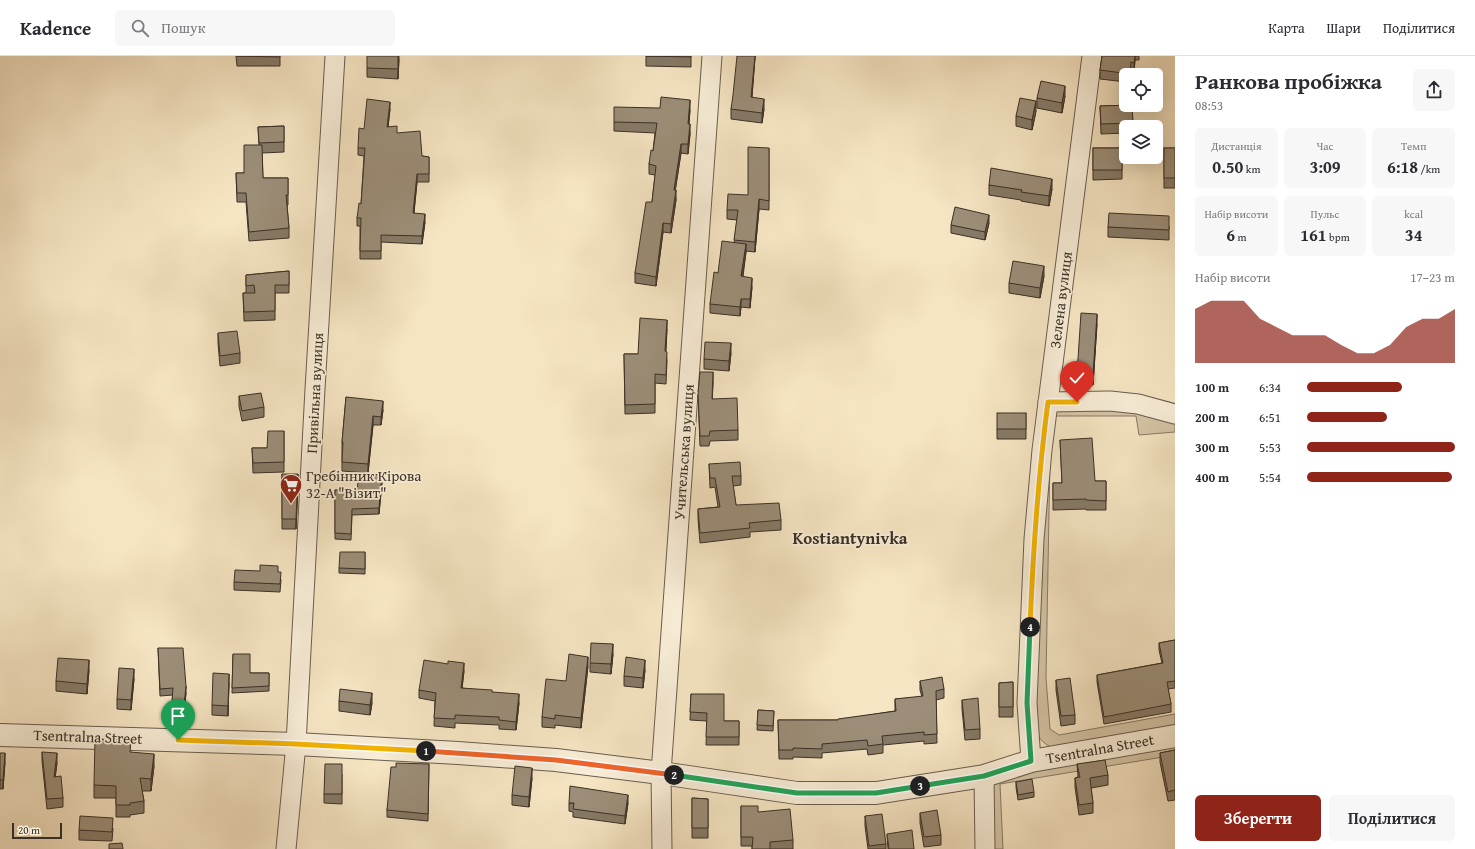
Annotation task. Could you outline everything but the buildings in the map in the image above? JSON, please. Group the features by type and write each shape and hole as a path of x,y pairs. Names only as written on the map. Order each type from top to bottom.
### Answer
{"street":[{"name":"Привільна вулиця","path":"286,849 296,744 335,56"},
{"name":"Учительська вулиця","path":"662,849 661,773 712,56"},
{"name":"Зелена вулиця","path":"1031,761 1027,703 1033,547 1042,450 1092,56"},
{"path":"1048,402 1110,401 1138,404 1175,414"},
{"name":"Tsentralna Street","path":"0,735 296,744 556,760 661,773 797,793 876,793 984,776 1031,761 1175,736"},
{"path":"984,776 985,849"}],"shaded area":[{"path":"1061,407 1118,407 1175,422 1175,432 1139,435 1136,416 1054,416 1050,457 1046,678 1050,729 1059,735 1175,714 1175,729 1057,749 1051,747 1040,739 1034,720 1043,516 1052,413"},
{"path":"1175,743 1175,755 1000,784 1003,849 989,849 991,780"}],"place":[{"name":"Гребінник Кірова 32-А \"Візит\"","path":"291,504"}],"district":[{"name":"Kostiantynivka","path":"850,538"}],"route":[{"path":"178,740 296,744 556,760 661,773 797,793 876,793 984,776 1031,761 1027,703 1034,539 1048,402 1077,402"}]}
